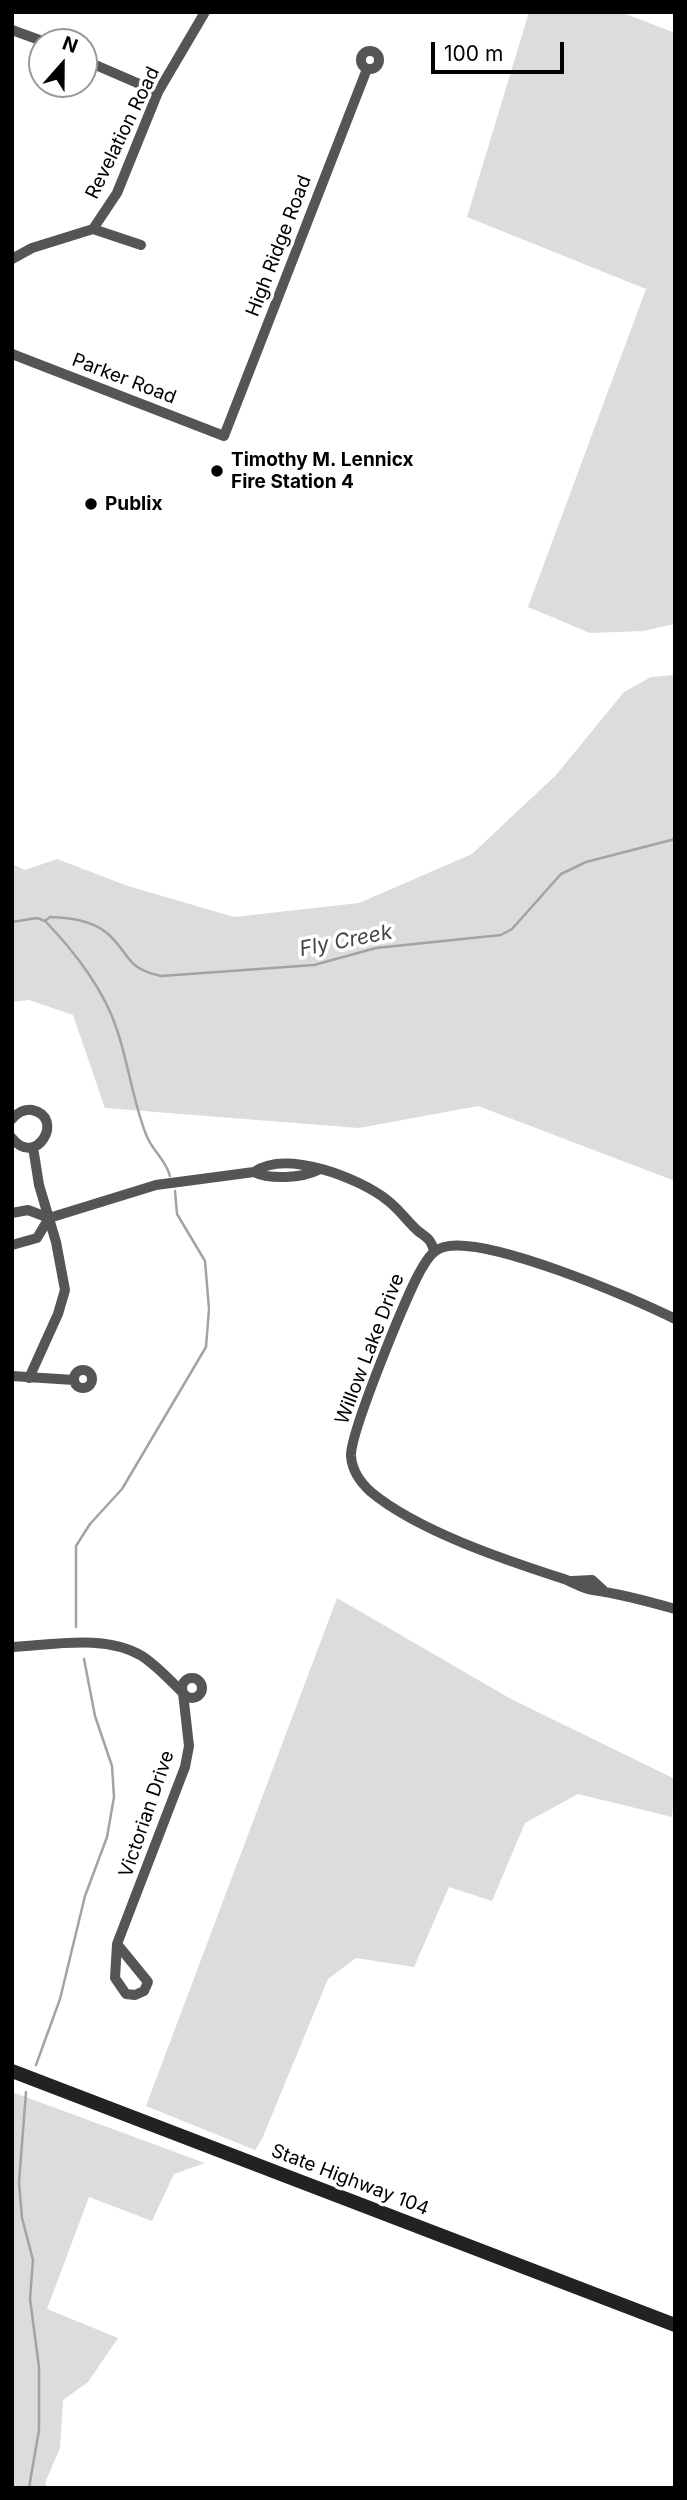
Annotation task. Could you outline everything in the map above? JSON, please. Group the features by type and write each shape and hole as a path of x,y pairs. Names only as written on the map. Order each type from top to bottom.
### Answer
{"main road":[{"name":"State Highway 104","path":"12,2071 675,2325"}],"street":[{"name":"Revelation Road","path":"12,258 32,248 93,229 117,193 158,92 205,12"},
{"path":"98,66 158,92"},
{"name":"High Ridge Road","path":"224,436 367,69"},
{"path":"93,229 141,245"},
{"name":"Parker Road","path":"12,354 224,436"},
{"path":"12,1119 27,1110 44,1117 46,1135 33,1147 20,1146 12,1138"},
{"path":"29,1378 64,1297 63,1272 39,1185 33,1147"},
{"path":"12,1213 28,1210 49,1218 156,1185 254,1172 260,1168 292,1162 345,1175 386,1198 431,1241 434,1251 452,1245 471,1246 530,1262 585,1279 675,1319"},
{"path":"12,1245 37,1238 49,1218"},
{"name":"Willow Lake Drive","path":"434,1251 416,1279 358,1426 351,1457 358,1477 371,1492 435,1529 477,1549 572,1581 592,1580 603,1590 675,1609"},
{"path":"12,1376 74,1380"},
{"name":"Victorian Drive","path":"12,1647 97,1643 125,1648 150,1662 183,1693 189,1746 185,1767 117,1944 115,1978 126,1994 135,1995 144,1991 148,1982 117,1944"}],"shaded area":[{"path":"529,12 621,12 675,33 675,624 643,631 590,633 528,607 646,289 467,217"},
{"path":"675,675 675,1181 478,1106 359,1128 105,1108 73,1015 29,1000 12,1002 12,864 25,870 57,859 128,886 234,917 359,903 472,854 556,775 624,692 651,677"},
{"path":"337,1598 511,1699 675,1779 672,1817 578,1794 525,1823 492,1901 449,1887 414,1967 356,1958 328,1979 262,2139 255,2150 146,2106"},
{"path":"12,2092 205,2163 174,2174 152,2221 89,2197 47,2309 118,2338 88,2382 63,2400 60,2448 45,2483 48,2488 12,2488"}],"waterway":[{"name":"Fly Creek","path":"12,922 37,918 45,921 50,917 87,922 107,933 140,969 161,976 314,965 376,948 501,935 512,929 561,874 586,862 675,839"},
{"path":"46,922 78,959 97,986 112,1015 143,1128 170,1176"},
{"path":"76,1627 76,1546 90,1524 122,1489 206,1347 209,1309 205,1261 177,1214 175,1191"},
{"path":"36,2065 60,1999 85,1896 107,1837 114,1797 112,1766 95,1716 84,1659"},
{"path":"26,2092 19,2182 22,2218 33,2260 30,2299 39,2367 39,2430 29,2488"}],"place":[{"name":"Timothy M. Lennicx Fire Station 4","path":"217,471"},
{"name":"Publix","path":"91,504"}]}
